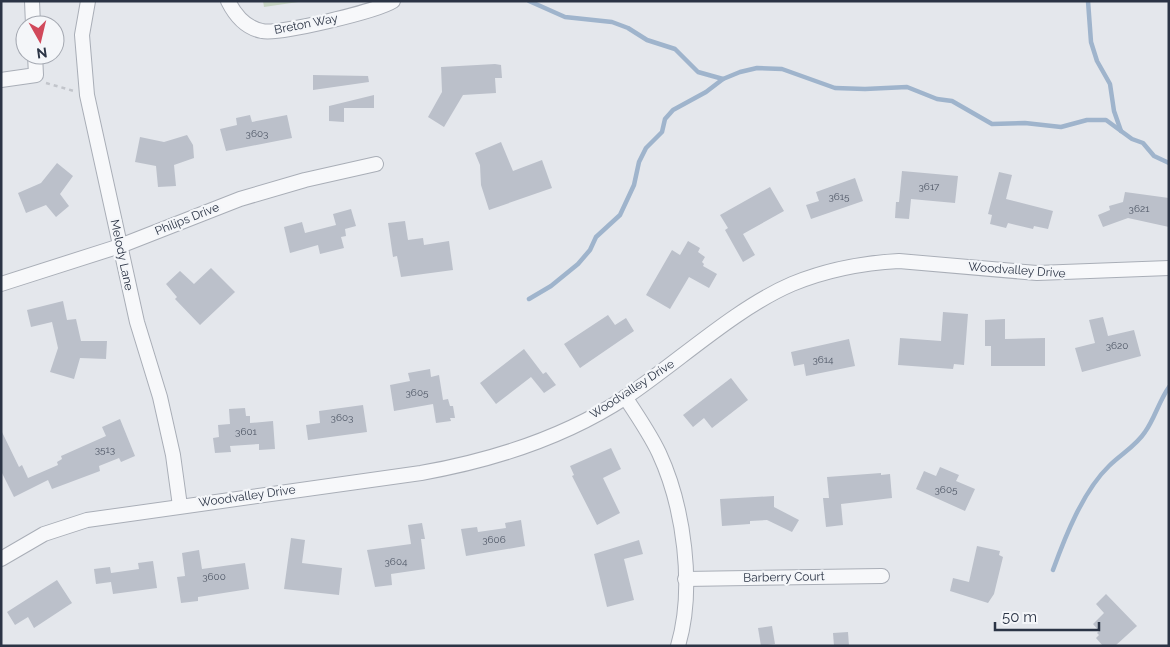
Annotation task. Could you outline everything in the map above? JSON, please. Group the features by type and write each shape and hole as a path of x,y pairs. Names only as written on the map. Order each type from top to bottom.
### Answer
{"street":[{"path":"32,1 33,15"},
{"name":"Melody Lane","path":"88,1 82,35 87,96 137,322 168,431 180,506"},
{"name":"Breton Way","path":"228,1 242,20 263,32 283,30 364,13 394,1"},
{"path":"1,80 36,75 36,65"},
{"name":"Philips Drive","path":"1,284 120,246 240,199 305,180 376,164"},
{"name":"Woodvalley Drive","path":"1,559 44,534 64,526 180,506 421,473 471,463 512,451 559,434 625,397 740,314 766,298 790,285 838,269 899,261 1037,274 1169,268"},
{"path":"625,397 659,452 670,480 681,524 685,607 678,646"},
{"name":"Barberry Court","path":"685,579 882,576"}],"path":[{"path":"36,75 43,82 87,96"}],"green space":[{"path":"263,1 305,1 264,7"}],"building":[{"path":"501,65 502,78 495,78 496,93 463,95 444,127 428,117 442,92 441,67"},
{"path":"313,75 368,76 369,82 313,90"},
{"path":"374,95 374,108 344,108 344,122 329,121 329,106"},
{"path":"250,115 252,122 287,115 292,138 226,151 220,129 237,125 236,118"},
{"path":"187,135 193,145 194,158 174,165 176,186 158,187 156,166 135,162 140,137 164,142"},
{"path":"501,142 513,171 542,160 552,188 489,210 481,185 480,165 475,153"},
{"path":"57,163 73,176 60,194 69,206 56,217 46,205 26,213 18,193 41,183"},
{"path":"902,171 958,176 955,203 911,199 909,219 895,218 896,202 899,202"},
{"path":"999,172 1012,175 1006,199 1053,211 1048,229 1034,226 1033,229 1008,223 1006,228 990,224 992,215 988,214"},
{"path":"855,178 863,201 811,219 806,205 819,201 816,192"},
{"path":"770,187 784,211 743,234 755,255 743,262 725,230 728,228 720,215"},
{"path":"1125,192 1169,198 1169,227 1128,218 1103,227 1098,215 1110,210 1109,206 1123,202"},
{"path":"351,209 356,226 345,229 346,236 341,237 344,248 320,254 318,245 290,253 284,227 302,222 305,233 336,225 333,214"},
{"path":"405,221 408,240 423,238 424,245 449,241 453,270 401,277 397,256 393,257 388,223"},
{"path":"688,241 700,248 698,252 705,257 702,262 703,266 717,274 709,288 689,277 670,309 646,295 672,250 680,255"},
{"path":"211,268 235,292 200,325 175,299 177,297 166,284 180,271 194,284"},
{"path":"63,301 67,320 76,319 81,341 107,341 106,359 80,358 74,379 50,372 58,348 52,322 31,327 27,310"},
{"path":"943,312 968,314 964,365 954,364 953,369 898,365 900,338 941,341"},
{"path":"608,315 615,325 626,318 634,331 580,368 564,344"},
{"path":"1103,317 1108,336 1134,330 1141,356 1082,372 1075,348 1095,343 1089,320"},
{"path":"1005,319 1005,339 1045,338 1045,366 991,366 991,346 985,346 985,320"},
{"path":"849,339 855,366 806,376 804,364 794,366 791,352"},
{"path":"524,349 543,374 546,372 556,385 544,393 531,377 496,404 480,383"},
{"path":"430,369 431,377 439,375 443,400 448,399 450,406 453,406 455,418 450,418 451,421 436,423 433,404 394,411 390,385 410,381 408,373"},
{"path":"731,378 748,400 712,428 704,418 693,427 683,415"},
{"path":"363,405 367,432 308,440 306,425 320,423 319,411"},
{"path":"245,408 246,416 250,416 250,423 273,421 275,449 259,450 259,444 230,446 231,452 215,453 213,438 219,437 218,425 230,424 229,409"},
{"path":"120,419 135,456 121,462 119,458 99,466 100,471 52,489 48,480 14,497 1,471 1,430 19,467 22,465 28,478 58,465 57,462 62,459 61,456 106,436 102,427"},
{"path":"611,448 621,469 603,478 620,513 597,525 572,476 574,475 570,466"},
{"path":"940,467 959,475 956,481 975,489 965,511 916,489 924,471 936,476"},
{"path":"881,473 881,475 890,474 892,498 841,504 843,525 826,527 823,498 829,498 827,477"},
{"path":"774,496 774,507 799,520 792,532 767,520 750,521 750,524 722,526 720,499"},
{"path":"521,520 525,546 466,556 461,529 477,527 478,532 506,528 505,523"},
{"path":"422,523 425,539 421,539 425,569 391,574 392,585 375,587 367,550 411,544 408,525"},
{"path":"291,538 305,540 302,563 342,568 339,595 284,589"},
{"path":"639,540 643,554 624,559 634,600 607,607 594,554"},
{"path":"977,546 1000,551 999,555 1003,557 994,594 988,603 950,591 953,578 969,582"},
{"path":"199,550 202,569 245,563 249,589 198,597 198,601 181,603 177,577 185,576 182,553"},
{"path":"153,561 157,588 113,594 111,582 96,584 94,569 110,567 111,573 139,569 138,563"},
{"path":"57,580 72,603 34,628 28,617 15,625 7,612"},
{"path":"1106,594 1137,626 1115,646 1103,646 1096,638 1099,635 1097,633 1099,631 1093,624 1104,613 1096,604"},
{"path":"772,626 775,644 761,646 758,628"},
{"path":"848,632 849,646 834,646 833,633"}],"waterway":[{"path":"529,1 565,17 612,22 628,28 647,40 675,49 698,72 723,79"},
{"path":"1088,1 1091,42 1097,61 1110,84 1114,111 1121,131"},
{"path":"529,299 551,286 578,264 590,250 596,237 620,215 634,185 639,162 646,148 662,132 665,119 673,110 706,92 723,79 757,68 782,69 835,88 907,87 937,99 952,101 992,124 1025,123 1061,127 1087,120 1106,120 1132,139 1143,143 1154,156 1169,163"},
{"path":"1053,570 1069,529 1091,488 1109,466 1141,437 1169,387"}]}
